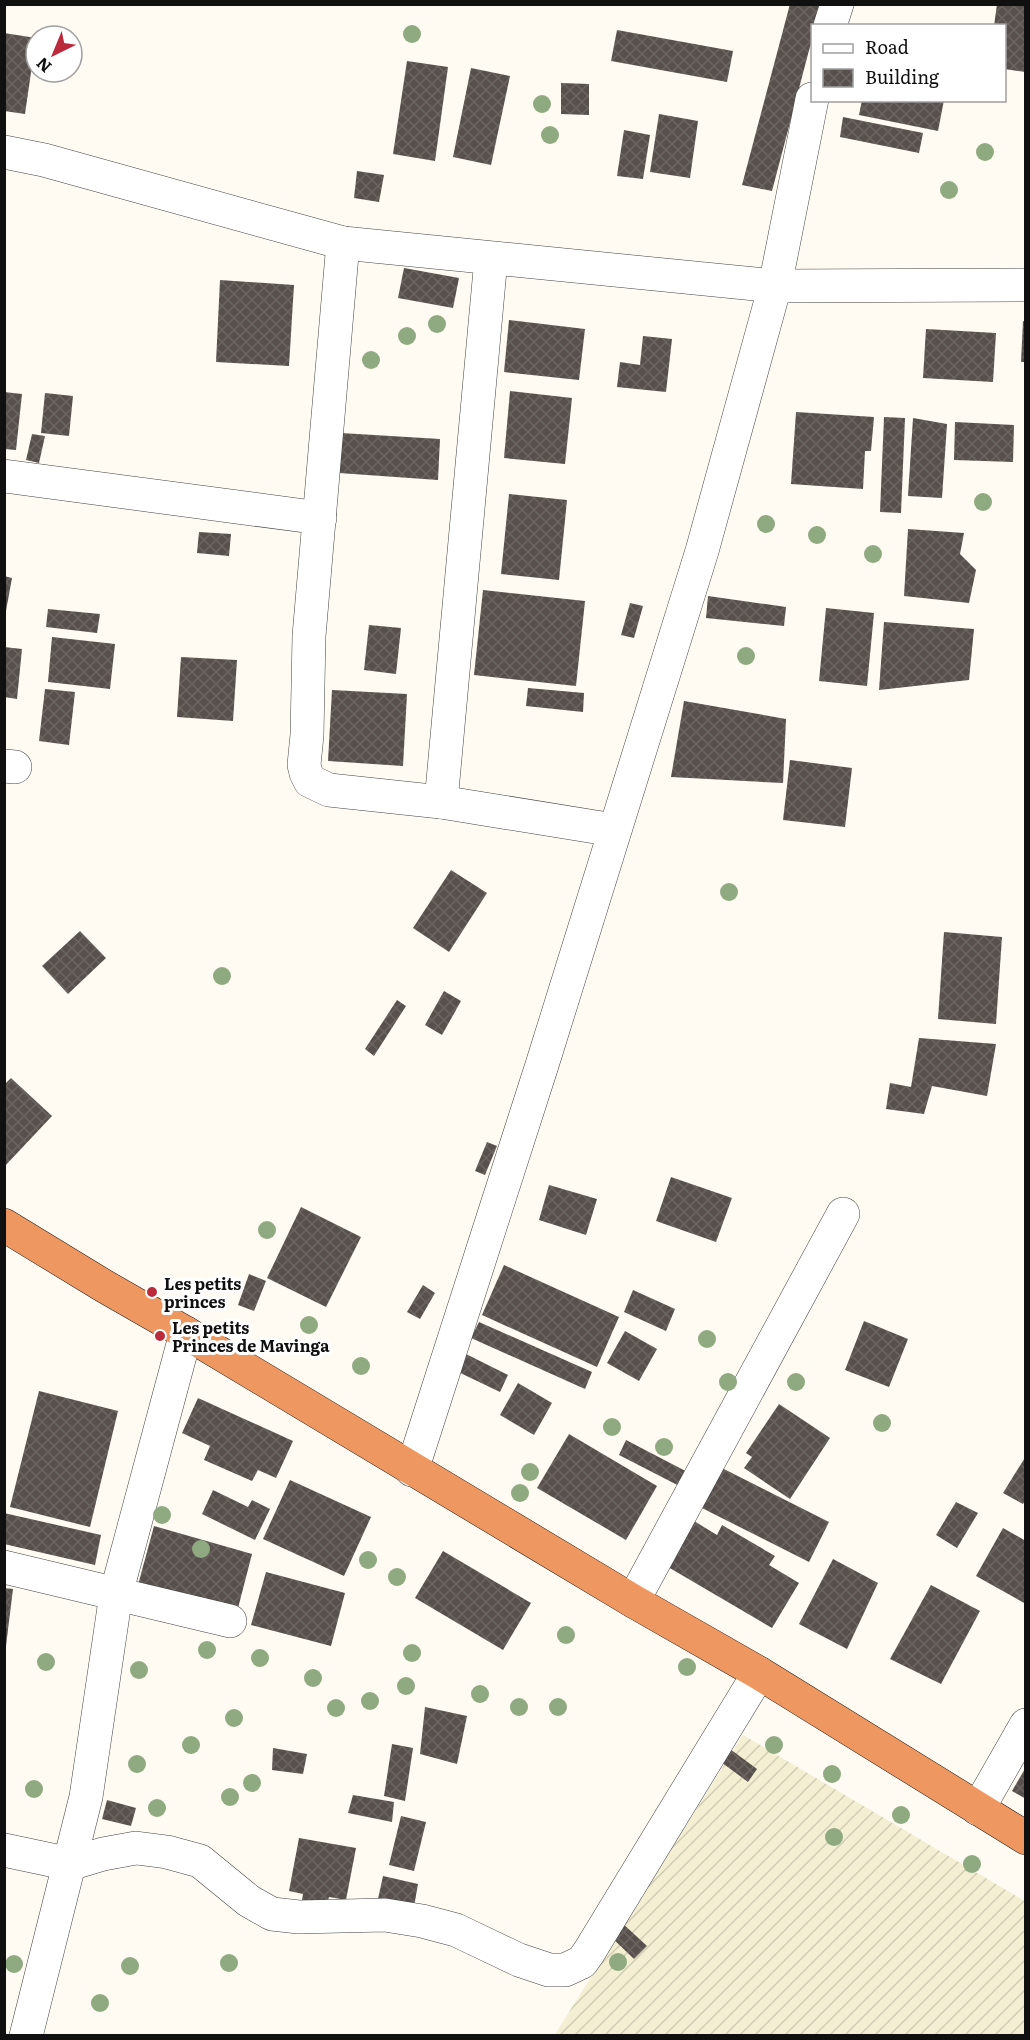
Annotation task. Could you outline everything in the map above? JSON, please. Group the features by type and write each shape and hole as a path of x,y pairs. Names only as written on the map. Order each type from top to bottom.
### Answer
{"highway":[{"path":"4,1225 412,1470 759,1673 1026,1838"}],"street":[{"path":"831,24 837,4"},
{"path":"412,1470 542,1065 702,551 775,286 812,102"},
{"path":"4,152 44,160 343,243 775,286 1026,285"},
{"path":"343,243 309,636 307,735 304,765 306,773 310,781 329,790 441,802 614,830"},
{"path":"441,802 491,259"},
{"path":"4,476 320,518"},
{"path":"633,1601 843,1214"},
{"path":"26,2036 86,1797 116,1594 186,1333"},
{"path":"4,1567 230,1621"},
{"path":"4,1850 70,1864 103,1854 136,1848 167,1852 200,1861 249,1901 272,1914 300,1917 385,1915 422,1921 456,1930 519,1960 549,1970 565,1970 582,1962 589,1952 759,1673"},
{"path":"978,1809 1026,1725"}],"shaded area":[{"path":"743,1735 1025,1901 1025,2035 554,2036"}],"building":[{"path":"790,4 822,4 817,24 811,24 811,43 772,191 742,185"},
{"path":"997,4 1026,4 1026,72 1006,69 1006,24 994,24"},
{"path":"617,30 733,51 727,82 611,61"},
{"path":"4,33 24,36 24,84 29,84 25,114 4,111"},
{"path":"407,61 448,67 435,161 393,154"},
{"path":"471,68 510,76 491,165 453,157"},
{"path":"561,83 589,84 589,115 561,114"},
{"path":"862,102 944,102 938,131 859,115"},
{"path":"659,114 698,121 690,178 650,172"},
{"path":"843,117 923,133 919,153 840,137"},
{"path":"624,130 650,135 643,179 617,176"},
{"path":"357,171 384,175 379,202 354,198"},
{"path":"404,268 459,278 453,308 398,298"},
{"path":"220,280 294,285 289,366 216,362"},
{"path":"509,320 585,329 579,380 504,372"},
{"path":"1023,321 1026,322 1026,362 1021,362"},
{"path":"926,329 996,333 993,382 923,378"},
{"path":"643,336 672,339 666,392 617,387 620,362 640,365"},
{"path":"510,391 572,398 565,464 504,458"},
{"path":"4,392 22,394 16,450 4,449"},
{"path":"45,393 73,396 69,436 41,433"},
{"path":"796,412 874,417 871,451 865,451 863,489 791,484"},
{"path":"884,417 905,418 901,513 880,512"},
{"path":"913,418 947,424 942,498 908,496"},
{"path":"955,422 1014,425 1013,462 954,460"},
{"path":"341,433 440,439 438,480 339,473"},
{"path":"32,434 45,436 39,463 26,460"},
{"path":"509,494 567,500 559,580 501,574"},
{"path":"908,529 964,533 960,554 976,570 969,603 904,596"},
{"path":"199,532 231,534 229,556 197,553"},
{"path":"4,576 12,578 6,611 4,611"},
{"path":"483,590 585,601 576,686 474,675"},
{"path":"708,596 786,607 784,626 706,618"},
{"path":"630,603 643,606 634,638 621,635"},
{"path":"826,608 874,613 867,686 819,681"},
{"path":"48,609 100,614 97,633 46,627"},
{"path":"884,622 974,629 969,680 879,690"},
{"path":"369,625 401,628 396,674 364,670"},
{"path":"52,637 115,644 110,689 48,682"},
{"path":"4,647 22,649 17,699 4,697"},
{"path":"181,657 237,660 233,721 177,717"},
{"path":"528,688 584,693 583,712 526,706"},
{"path":"45,689 75,692 69,745 39,741"},
{"path":"332,690 407,694 403,766 328,761"},
{"path":"684,701 786,719 783,783 671,777"},
{"path":"790,760 852,768 845,827 783,820"},
{"path":"451,870 487,893 449,952 413,928"},
{"path":"80,931 106,958 68,994 42,966"},
{"path":"944,932 1002,937 996,1024 938,1019"},
{"path":"444,991 461,1001 442,1035 425,1025"},
{"path":"397,1000 406,1006 374,1056 365,1049"},
{"path":"919,1038 996,1044 987,1096 932,1086 924,1114 886,1109 890,1083 911,1087"},
{"path":"11,1078 52,1116 4,1167 4,1085"},
{"path":"487,1142 497,1146 485,1175 475,1171"},
{"path":"671,1177 732,1198 716,1242 656,1221"},
{"path":"549,1185 597,1199 586,1235 539,1220"},
{"path":"301,1207 361,1237 326,1307 267,1278"},
{"path":"504,1265 619,1317 597,1367 482,1315"},
{"path":"249,1274 266,1281 254,1311 238,1305"},
{"path":"423,1285 435,1293 420,1319 407,1312"},
{"path":"633,1290 675,1309 666,1331 624,1312"},
{"path":"864,1321 908,1339 889,1387 845,1370"},
{"path":"479,1322 592,1372 585,1389 471,1338"},
{"path":"625,1331 657,1349 639,1381 607,1363"},
{"path":"460,1351 508,1375 500,1392 452,1369"},
{"path":"518,1383 552,1403 534,1435 500,1415"},
{"path":"39,1391 118,1411 90,1527 10,1507"},
{"path":"198,1398 293,1441 276,1478 258,1470 252,1481 204,1460 210,1446 182,1433"},
{"path":"779,1404 830,1438 790,1499 744,1468 752,1457 746,1453"},
{"path":"569,1434 657,1486 626,1540 537,1488"},
{"path":"626,1440 697,1477 689,1491 619,1455"},
{"path":"1026,1456 1026,1499 1023,1504 1003,1493"},
{"path":"716,1465 829,1522 809,1562 696,1505"},
{"path":"290,1480 371,1517 344,1576 263,1539"},
{"path":"213,1490 248,1507 252,1500 270,1509 255,1540 202,1514"},
{"path":"956,1502 978,1513 957,1548 936,1535"},
{"path":"4,1513 101,1535 95,1565 4,1544"},
{"path":"694,1521 717,1535 722,1525 775,1556 769,1565 799,1583 772,1628 668,1567"},
{"path":"154,1526 252,1554 237,1612 138,1585"},
{"path":"1003,1528 1026,1541 1026,1604 976,1576"},
{"path":"443,1551 531,1603 503,1650 415,1598"},
{"path":"833,1559 878,1583 847,1649 799,1624"},
{"path":"266,1572 345,1593 331,1646 251,1625"},
{"path":"931,1585 980,1611 941,1684 890,1659"},
{"path":"4,1588 13,1589 6,1646 4,1645"},
{"path":"425,1707 467,1716 457,1764 420,1754"},
{"path":"392,1744 413,1748 405,1801 384,1796"},
{"path":"273,1748 307,1754 303,1774 272,1770"},
{"path":"730,1749 757,1769 748,1782 721,1762"},
{"path":"1026,1767 1026,1799 1012,1791"},
{"path":"353,1795 394,1802 392,1822 348,1813"},
{"path":"107,1800 136,1808 131,1826 102,1819"},
{"path":"401,1816 426,1822 414,1871 389,1865"},
{"path":"299,1838 356,1848 346,1900 329,1897 327,1904 302,1900 303,1894 289,1891"},
{"path":"383,1876 418,1884 414,1907 378,1899"},
{"path":"621,1922 647,1946 634,1959 609,1935"}],"place":[{"name":"Les petits princes","path":"152,1292"},
{"name":"Les petits Princes de Mavinga","path":"160,1336"}]}
